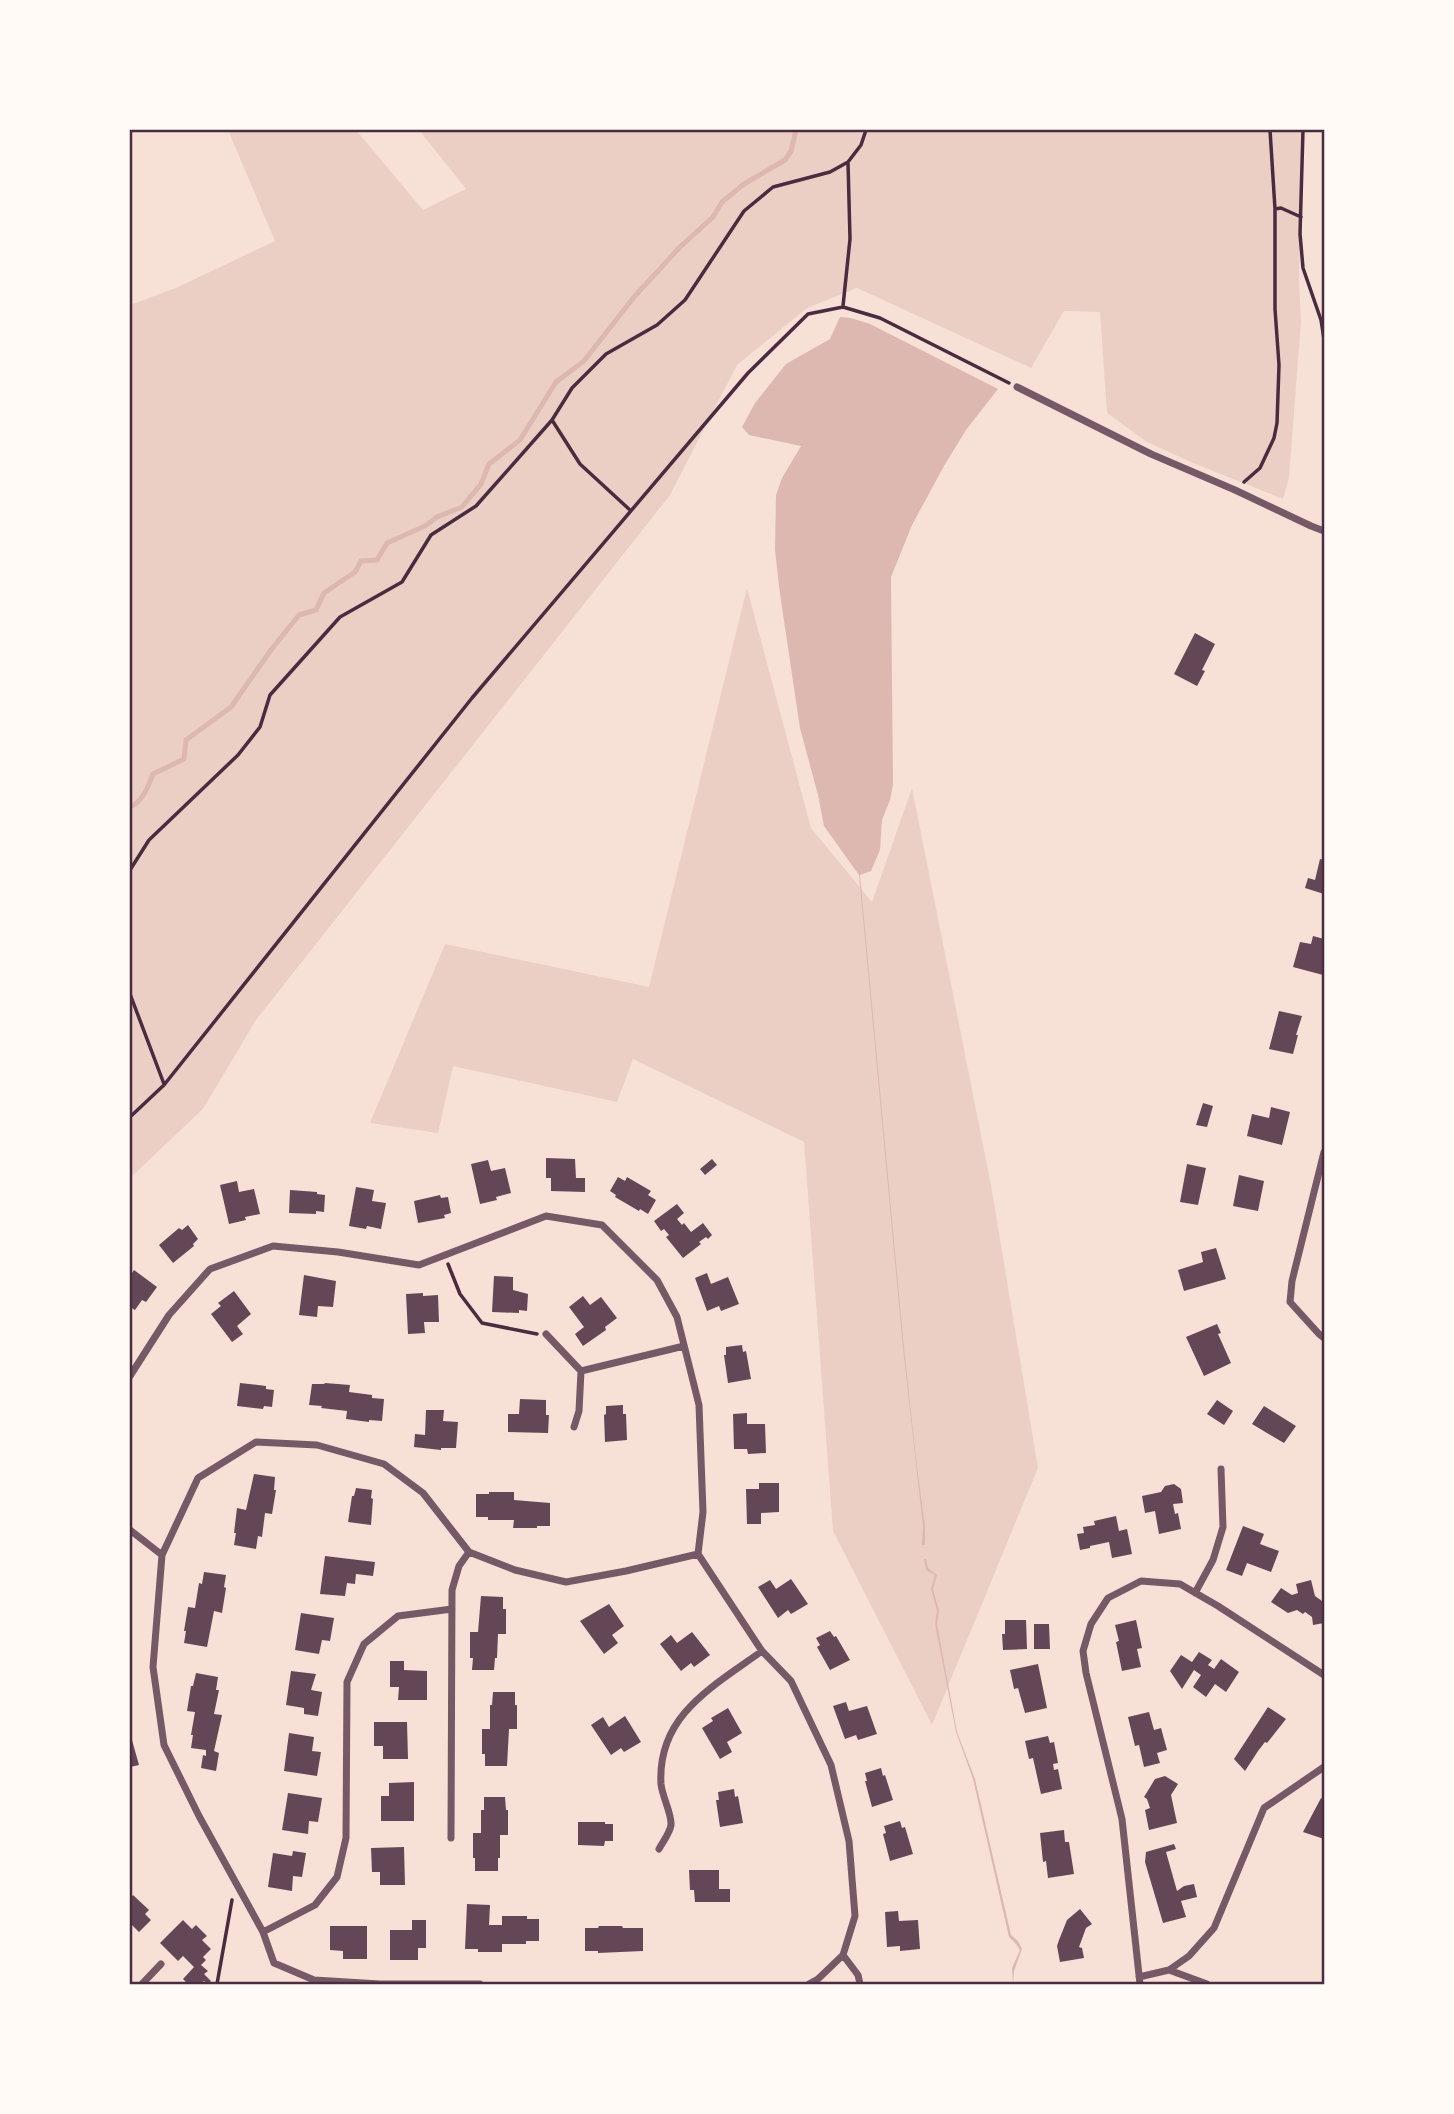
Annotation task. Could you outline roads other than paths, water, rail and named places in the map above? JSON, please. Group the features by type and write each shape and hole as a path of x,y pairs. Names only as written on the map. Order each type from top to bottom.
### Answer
{"street":[{"path":"1017,387 1151,454 1325,531"},
{"path":"1325,1152 1292,1281 1290,1302 1325,1338"},
{"path":"130,1376 169,1315 211,1269 273,1245 419,1265 546,1216 602,1225 657,1280 677,1317 699,1405 703,1512 698,1554 762,1651 791,1681 831,1765 849,1841 855,1916 843,1955 809,1984"},
{"path":"546,1334 580,1371 579,1411 574,1427"},
{"path":"580,1371 684,1346"},
{"path":"480,1984 380,1984 314,1980 274,1963 263,1932 199,1816 164,1745 153,1667 162,1555 198,1478 256,1442 317,1444 384,1464 423,1493 468,1552 515,1570 566,1581 626,1571 698,1554"},
{"path":"1195,1593 1213,1560 1223,1527 1221,1469"},
{"path":"130,1530 162,1555"},
{"path":"451,1838 452,1590 459,1566 468,1552"},
{"path":"1325,1675 1180,1584 1141,1581 1108,1598 1091,1624 1083,1651 1086,1673 1122,1819 1140,1981 1169,1970 1189,1956 1214,1928 1264,1808 1325,1767"},
{"path":"263,1932 315,1905 337,1877 346,1838 347,1682 364,1644 398,1615 452,1609"},
{"path":"659,1849 671,1825 661,1786 661,1759 672,1728 691,1704 762,1651"},
{"path":"843,1955 858,1975 860,1984"},
{"path":"142,1984 161,1965"},
{"path":"1169,1970 1207,1984"}],"waterway":[{"path":"130,807 142,797 153,774 184,759 186,740 231,707 299,615 316,610 324,593 355,572 361,561 377,560 387,543 462,507 481,484 489,464 520,440 556,382 584,361 634,297 680,247 713,217 722,202 744,184 785,160 791,151 796,130"}]}
